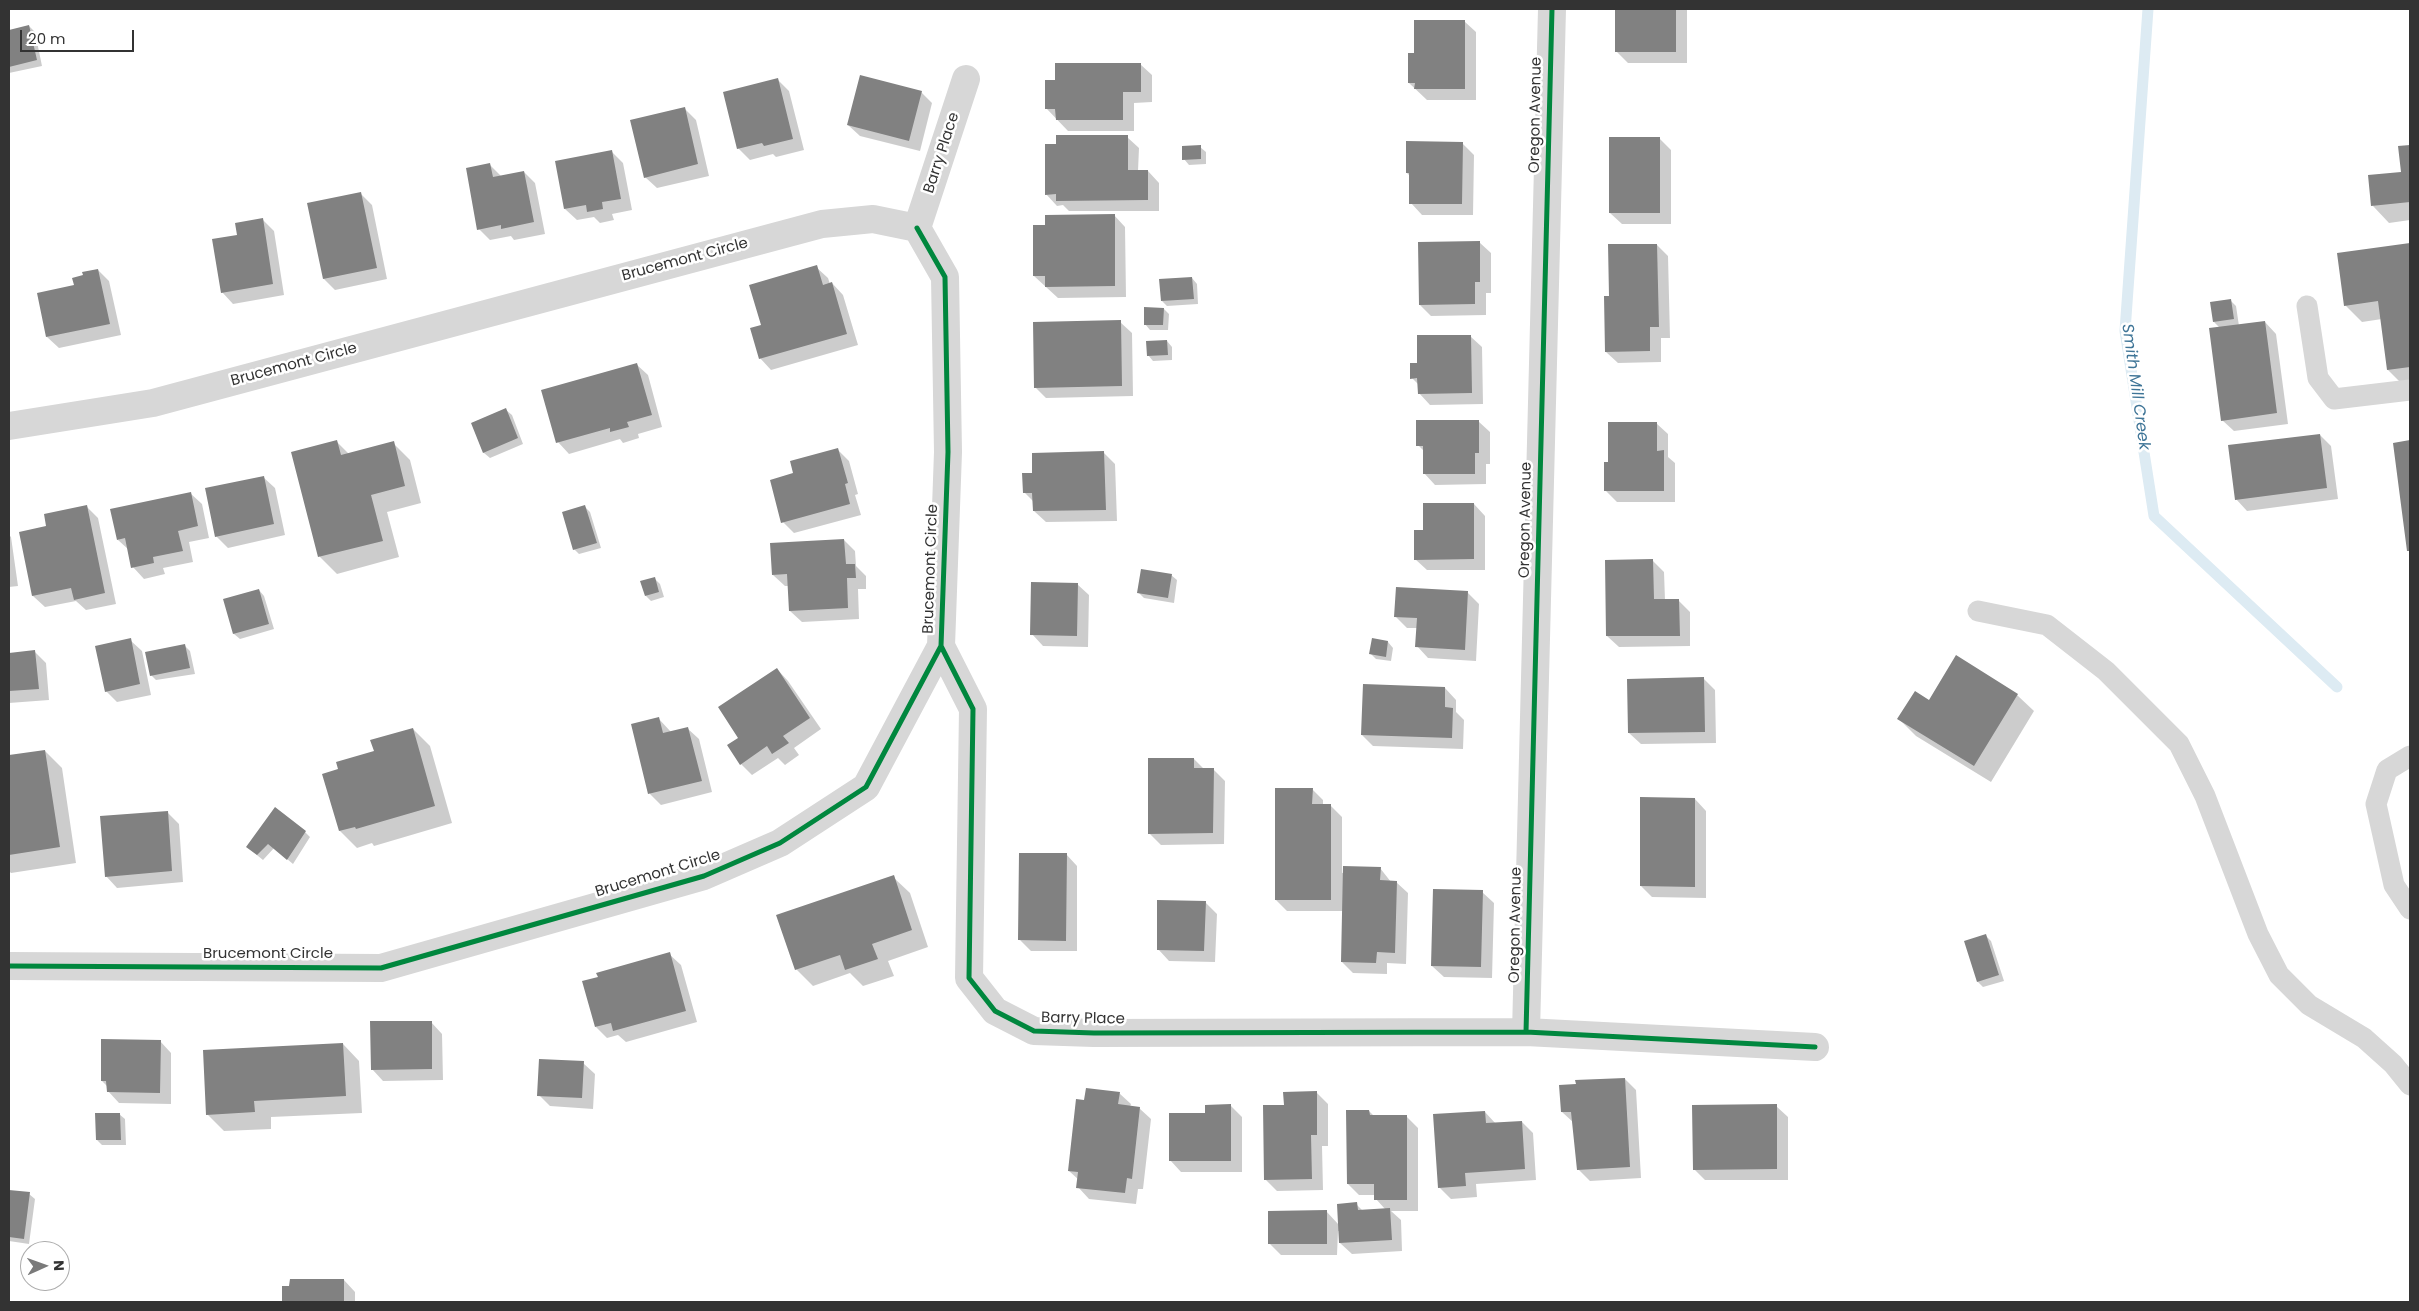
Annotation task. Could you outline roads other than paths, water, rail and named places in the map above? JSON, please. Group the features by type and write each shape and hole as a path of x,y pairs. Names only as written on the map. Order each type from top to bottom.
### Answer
{"street":[{"name":"Oregon Avenue","path":"1526,1032 1552,9"},
{"name":"Barry Place","path":"917,228 966,78"},
{"name":"Brucemont Circle","path":"9,426 153,403 822,224 873,219 917,228 945,277 948,452 941,646 866,787 780,843 704,876 381,968 9,966"},
{"name":"Barry Place","path":"941,646 973,709 969,978 996,1011 1034,1031 1094,1033 1526,1032 1815,1047"}],"lane":[{"path":"2307,306 2318,378 2334,399 2410,390"},
{"path":"1978,611 2046,625 2106,671 2179,744 2205,796 2258,934 2279,975 2309,1005 2364,1038 2393,1064 2410,1086"},
{"path":"2410,756 2387,770 2376,804 2394,885 2410,910"}],"waterway":[{"name":"Smith Mill Creek","path":"2148,9 2125,331 2154,516 2337,687"}]}
